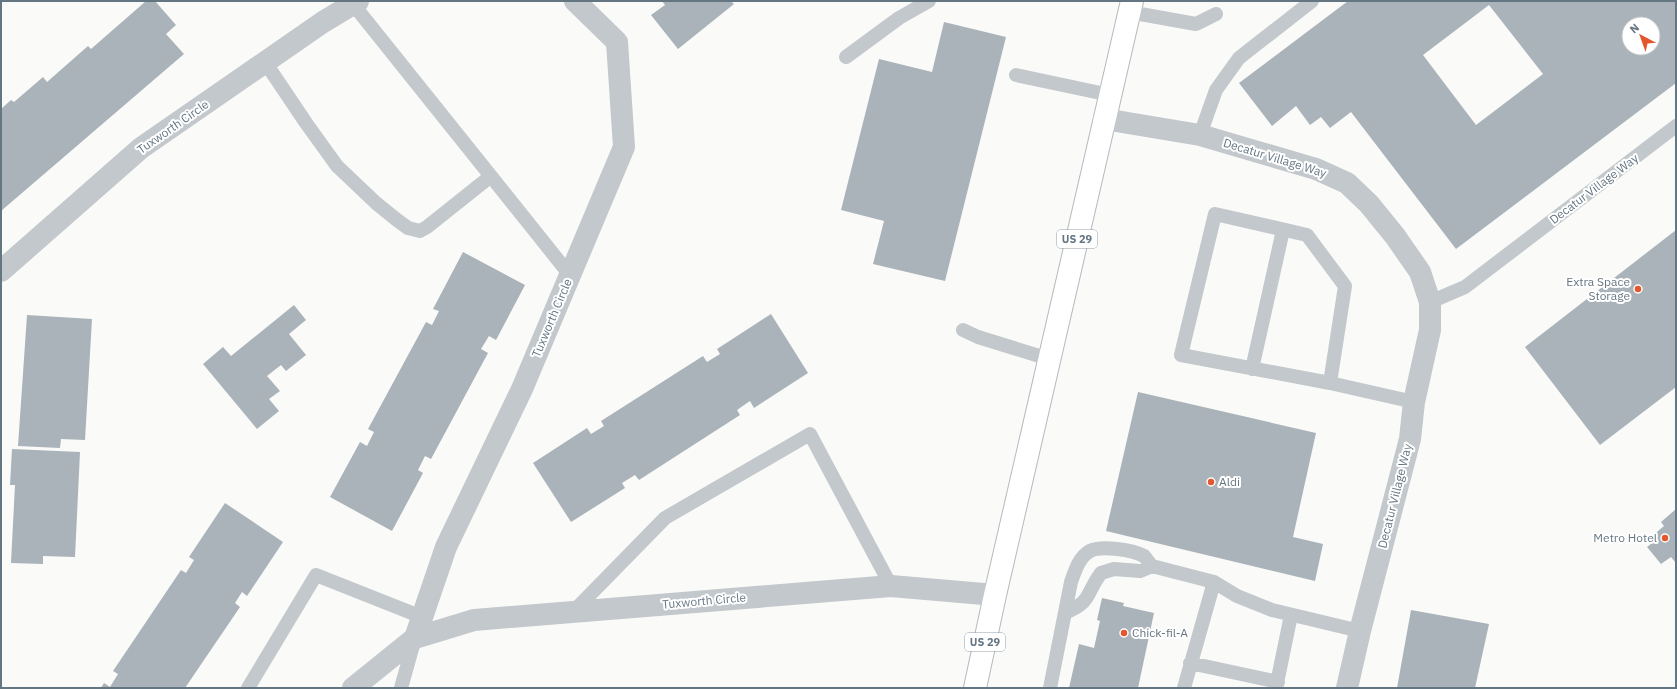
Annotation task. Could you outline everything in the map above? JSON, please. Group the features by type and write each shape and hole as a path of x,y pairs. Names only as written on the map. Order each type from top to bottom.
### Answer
{"highway":[{"name":"US 29","path":"975,688 995,595 1131,6"}],"street":[{"name":"Tuxworth Circle","path":"415,638 446,547 522,389 624,147 616,42 575,1"},
{"name":"Tuxworth Circle","path":"1,271 141,148 323,22 355,3"},
{"name":"Decatur Village Way","path":"1104,119 1200,135 1316,169 1347,183 1369,204 1395,236 1420,272 1430,302 1430,330 1414,402 1410,439 1360,631 1347,688"},
{"name":"Tuxworth Circle","path":"353,688 415,638 474,620 890,586 995,595"}],"lane":[{"path":"846,57 899,18 929,1"},
{"path":"1200,135 1216,90 1239,58 1312,1"},
{"path":"355,3 570,275"},
{"path":"1131,6 1196,24 1216,14"},
{"path":"265,62 306,124 337,166 376,203 408,228 420,231 427,227 491,176"},
{"path":"1016,76 1110,95"},
{"name":"Decatur Village Way","path":"1430,302 1465,287 1676,126"},
{"path":"1330,383 1345,286 1307,235 1214,214 1180,355 1330,383 1414,402"},
{"path":"1252,369 1283,230"},
{"path":"964,330 978,337 1049,359"},
{"path":"573,612 665,518 810,434 890,586"},
{"path":"1050,688 1071,582 1082,557 1090,551 1100,548 1135,552 1145,557 1152,566"},
{"path":"1065,614 1078,608 1084,603 1101,573 1114,569 1140,571 1152,566 1214,582 1237,596 1272,610 1360,631"},
{"path":"248,688 316,575 422,617"},
{"path":"1184,688 1214,582"},
{"path":"1190,663 1277,685 1291,615"},
{"path":"401,688 415,638"}],"building":[{"path":"146,1 155,1 176,25 166,34 184,54 1,211 1,109 11,100 14,102 43,77 47,82 88,46 91,49"},
{"path":"662,1 731,1 734,4 678,49 651,15 665,5"},
{"path":"1348,1 1676,1 1676,83 1456,249 1351,112 1330,128 1321,117 1310,125 1296,106 1272,126 1239,83","holes":["1489,5 1543,74 1476,125 1423,55"]},
{"path":"944,22 1006,37 945,281 873,264 884,221 841,210 879,59 932,72"},
{"name":"Extra Space Storage","path":"1676,230 1676,387 1600,445 1525,347"},
{"path":"463,252 525,285 496,340 489,336 481,349 488,353 431,459 425,456 418,470 423,473 392,531 330,497 360,442 367,446 374,432 368,429 426,322 432,325 439,311 433,309"},
{"path":"294,305 306,320 289,334 306,355 286,371 281,365 267,376 280,391 269,399 279,411 257,429 203,364 223,347 231,356"},
{"path":"771,314 808,373 754,408 750,401 737,410 740,415 639,480 635,475 622,483 625,488 571,522 533,463 587,428 591,434 604,426 601,421 703,356 707,362 720,354 717,349"},
{"path":"27,315 92,319 85,440 61,439 60,448 18,446"},
{"name":"Aldi","path":"1138,392 1316,433 1293,537 1323,544 1315,581 1106,531"},
{"path":"12,449 80,452 75,557 43,556 43,564 11,563 15,485 10,485"},
{"path":"225,503 283,542 247,596 242,592 235,603 240,607 185,688 101,688 104,683 110,687 118,674 113,671 181,570 186,573 194,560 189,557"},
{"name":"Metro Hotel","path":"1676,509 1676,563 1671,557 1661,564 1647,547 1656,540 1652,536 1664,526 1661,522"},
{"name":"Chick-fil-A","path":"1102,598 1124,603 1123,606 1154,613 1138,688 1069,688 1079,644 1094,648 1100,621 1097,620"},
{"path":"1411,610 1489,624 1475,688 1397,688"}],"place":[{"name":"Extra Space Storage","path":"1638,289"},
{"name":"Aldi","path":"1211,482"},
{"name":"Metro Hotel","path":"1665,538"},
{"name":"Chick-fil-A","path":"1124,633"}]}
